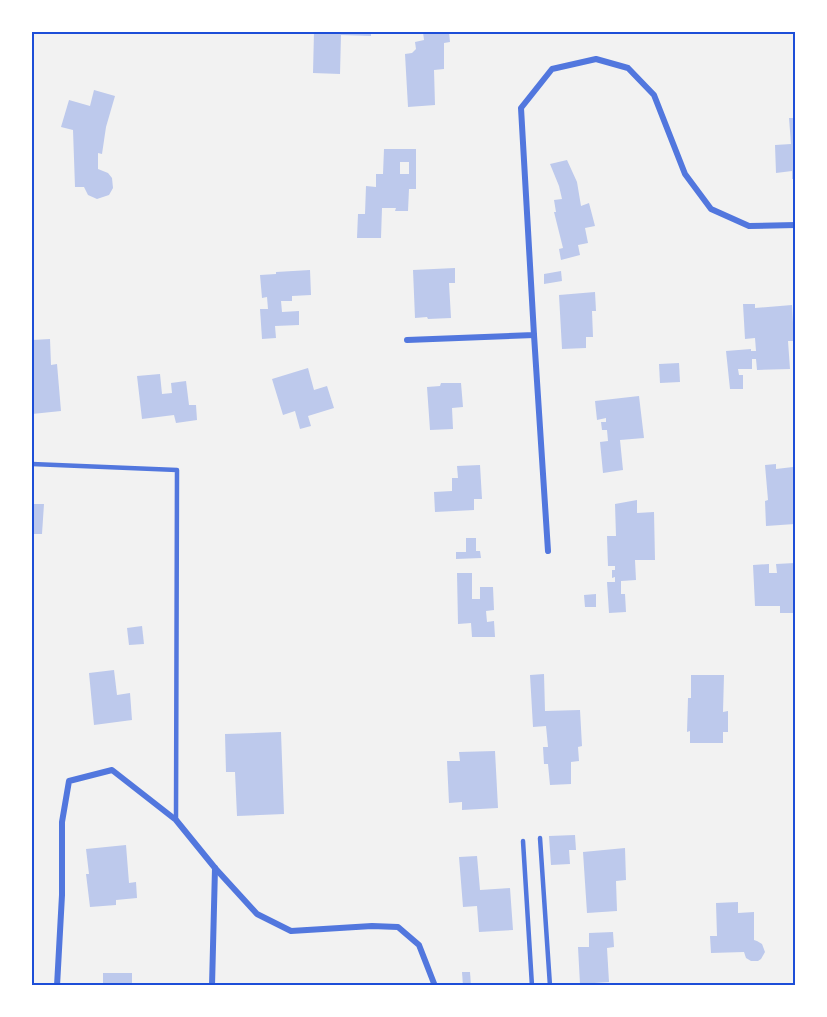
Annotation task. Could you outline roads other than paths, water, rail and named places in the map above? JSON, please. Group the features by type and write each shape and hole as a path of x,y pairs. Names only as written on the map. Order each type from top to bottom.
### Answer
{"street":[{"path":"548,551 522,108 552,69 596,59 628,68 654,95 685,174 711,209 749,226 795,225"},
{"path":"407,340 534,335"},
{"path":"57,986 62,895 62,822 69,781 112,770 176,820 257,914 291,931 372,926 398,927 419,945 435,986"},
{"path":"212,986 215,868"}],"lane":[{"path":"32,464 177,470 176,820"},
{"path":"540,838 550,986"},
{"path":"523,841 532,986"}]}
